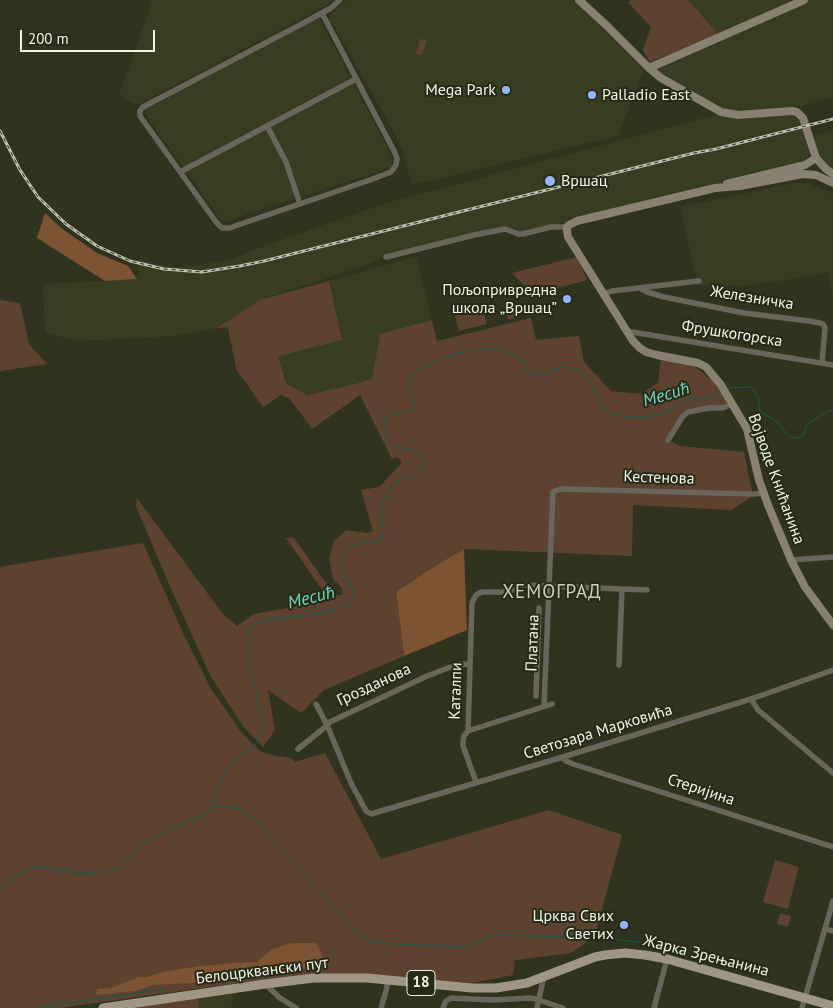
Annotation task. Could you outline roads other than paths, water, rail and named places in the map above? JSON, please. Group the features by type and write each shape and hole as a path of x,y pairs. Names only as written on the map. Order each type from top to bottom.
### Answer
{"main road":[{"name":"Жарка Зрењанина","path":"544,976 595,957 615,953 635,953 667,960 833,1006"},
{"name":"Белоцрквански пут","path":"103,1008 265,984 323,978 367,978 486,989 527,983 544,976"}],"street":[{"path":"322,13 394,151 397,158 396,165 390,172 384,175 230,228 222,228 140,116 143,107 322,13 340,0"},
{"path":"579,0 661,78 721,112 738,115 798,112 803,118 816,158 833,174"},
{"path":"649,68 804,0"},
{"path":"180,172 356,79"},
{"path":"267,126 286,162 300,204"},
{"path":"386,257 505,229 523,234 555,227 567,227 577,222 805,165 816,158"},
{"path":"715,188 732,187 746,181 803,174 816,175 833,182"},
{"name":"Војводе Книћанина","path":"567,227 568,237 632,341 646,352 698,362 706,367 721,385 747,429 755,465 764,493 791,560 805,587 833,625"},
{"path":"604,294 612,291 700,281"},
{"name":"Железничка","path":"640,288 664,297 744,313 809,320 823,324 825,328 822,363"},
{"name":"Фрушкогорска","path":"626,331 833,365"},
{"path":"668,440 683,416 688,412 722,408 733,404"},
{"name":"Кестенова","path":"553,492 560,489 764,493"},
{"name":"Платана","path":"544,706 553,492"},
{"path":"791,560 833,557"},
{"name":"Каталпи","path":"476,782 463,746 463,738 468,731 472,602 474,597 482,592 510,592 519,585 549,586"},
{"path":"549,586 647,590"},
{"path":"619,665 622,589"},
{"path":"536,696 539,608"},
{"name":"Грозданова","path":"298,749 330,722 427,676 456,665 470,664"},
{"path":"537,668 546,668"},
{"name":"Светозара Марковића","path":"327,725 351,783 366,811 373,814 751,699 833,670"},
{"path":"751,699 758,710 833,773"},
{"path":"316,704 327,725"},
{"path":"468,731 552,704"},
{"name":"Стеријина","path":"563,757 566,761 573,764 833,847"},
{"path":"802,1008 833,901"},
{"path":"825,929 833,931"},
{"path":"654,1008 667,960"},
{"path":"537,1008 544,976"},
{"path":"381,1008 388,980"},
{"path":"527,983 540,992"},
{"path":"265,984 293,1007"},
{"path":"443,1008 446,1001 451,998 493,1000 530,998 563,1008"}],"waterway":[{"name":"Месић","path":"0,888 18,873 34,867 72,873 92,873 120,868 151,837 164,834 170,828 202,816 210,810 215,794 228,768 240,756 253,749 264,726 257,691 248,662 247,629 252,625 268,620 312,615 337,608 349,603 353,598 354,592 342,568 342,558 351,546 361,543 379,542 384,532 381,509 383,501 397,481 413,476 421,469 424,463 424,458 421,454 396,446 390,442 384,425 387,417 392,414 410,411 414,408 415,401 409,382 414,374 423,366 459,353 501,349 520,359 531,375 539,376 562,367 574,368 583,372 604,408 611,413 621,416 644,418 663,413 688,399 716,396 718,392 722,391"},
{"name":"Месић","path":"728,389 751,387 758,396 760,412 776,421 790,437 798,438 804,434 807,424 826,412 833,410"},
{"path":"214,805 239,809 257,821 313,884"},
{"path":"318,890 356,931 372,943 468,947 494,935 605,938 647,943"},
{"path":"37,1008 163,989 164,995"}],"railway":[{"path":"0,131 20,170 38,197 66,224 97,246 130,261 164,269 202,272 264,261 833,119"}],"place":[{"name":"Mega Park","path":"506,90"},
{"name":"Palladio East","path":"592,95"},
{"name":"Вршац","path":"550,181"},
{"name":"Пољопривредна школа „Вршац”","path":"567,299"},
{"name":"Црква Свих Светих","path":"624,925"}],"district":[{"name":"ХЕМОГРАД","path":"552,593"}]}
